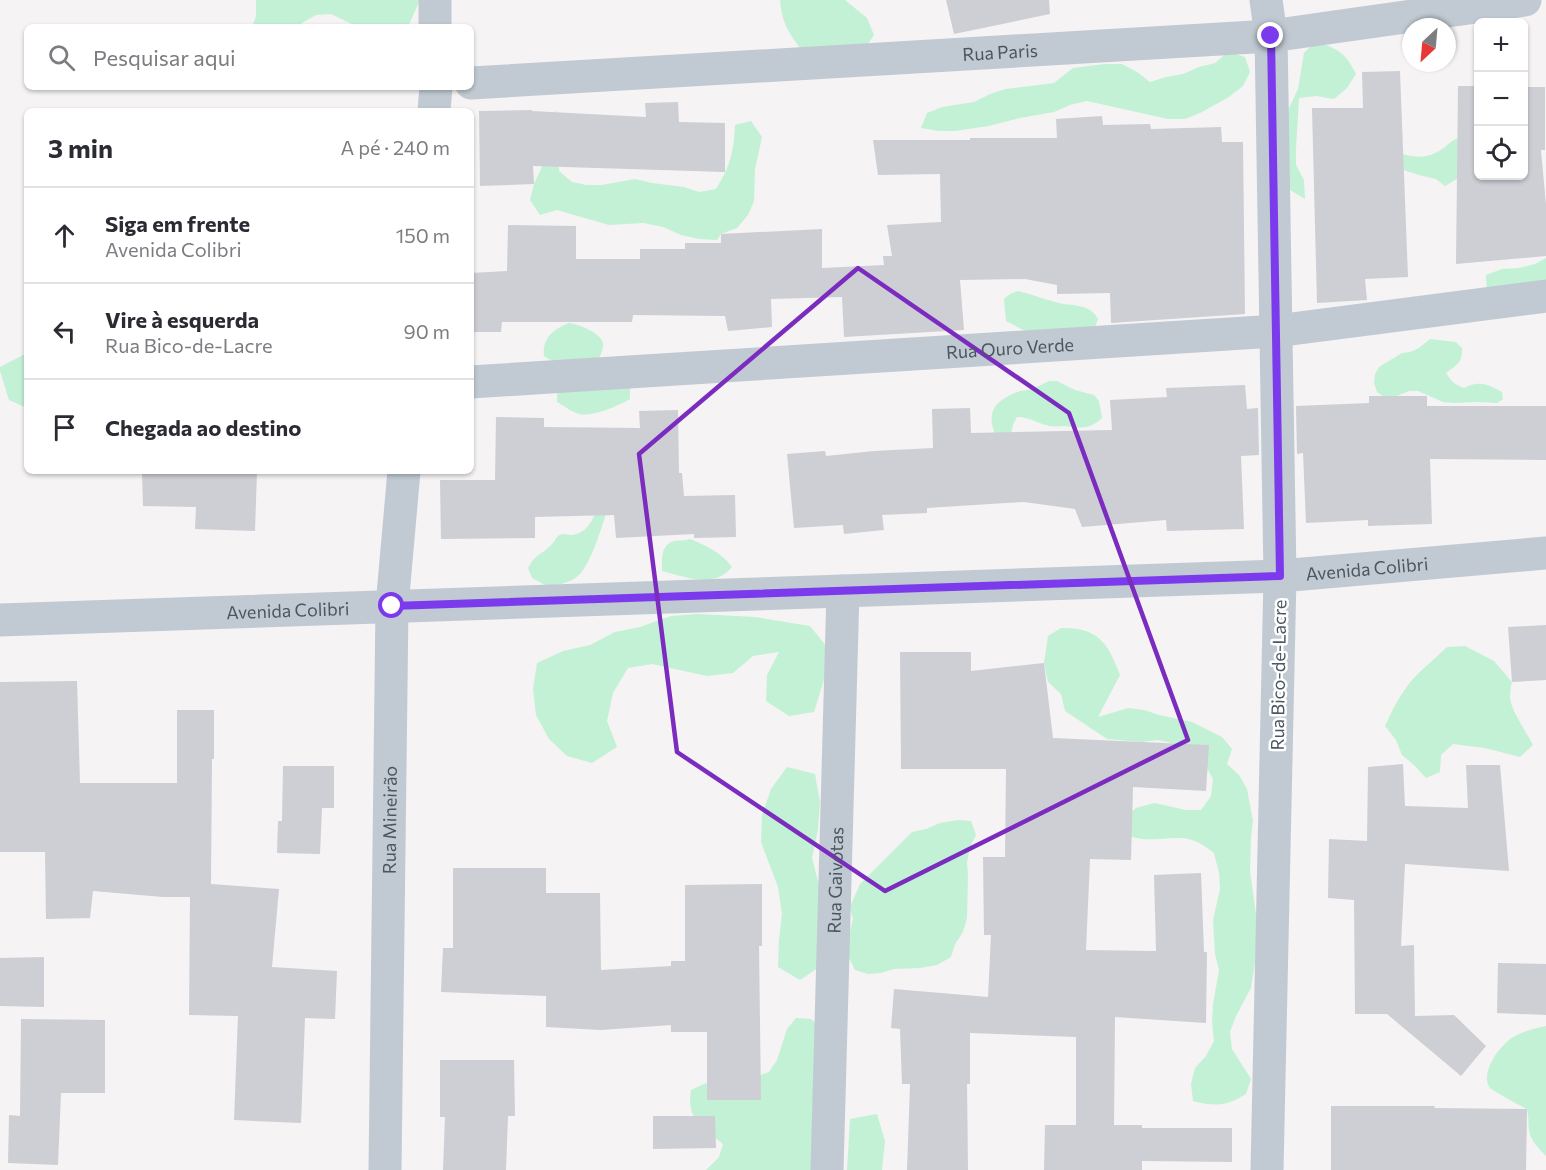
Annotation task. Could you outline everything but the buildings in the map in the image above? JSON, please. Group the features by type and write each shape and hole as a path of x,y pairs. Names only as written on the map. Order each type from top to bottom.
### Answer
{"street":[{"path":"435,0 435,24"},
{"name":"Rua Bico-de-Lacre","path":"1266,0 1271,36 1280,576 1268,1170"},
{"name":"Rua Paris","path":"474,83 1271,36 1525,0"},
{"path":"434,108 436,90"},
{"name":"Rua Ouro Verde","path":"474,382 1276,331 1546,296"},
{"name":"Rua Mineirão","path":"385,1170 392,606 404,474"},
{"name":"Avenida Colibri","path":"0,620 1280,576 1546,553"},
{"name":"Rua Gaivotas","path":"827,1170 843,591"}],"highlighted area":[{"path":"858,268 1069,413 1188,740 885,891 677,752 639,454"}],"green space":[{"path":"256,0 420,0 409,24 352,24 331,14 316,15 301,24 253,24 256,16"},
{"path":"780,0 845,0 867,18 874,35 866,47 800,48 786,26"},
{"path":"1316,41 1340,53 1356,74 1347,88 1334,99 1316,96 1299,98 1296,165 1304,180 1305,199 1290,190 1285,174 1284,122 1298,89 1304,53"},
{"path":"1228,52 1245,57 1250,72 1243,86 1229,97 1185,119 1168,119 1087,101 1054,112 989,126 955,131 921,128 927,113 942,107 974,102 1006,89 1054,83 1073,68 1122,64 1150,82 1215,63"},
{"path":"556,111 566,124 559,155 559,171 572,182 602,185 635,179 684,187 699,192 716,189 730,158 735,125 751,121 762,137 755,169 754,201 748,215 737,228 721,234 717,240 681,235 663,227 643,223 609,225 557,210 540,215 530,200 534,184 546,158 539,124"},
{"path":"1458,138 1460,177 1445,186 1436,179 1394,167 1401,154 1429,156"},
{"path":"1546,258 1546,283 1487,293 1486,275 1502,269 1535,264"},
{"path":"1018,291 1055,302 1085,307 1098,319 1095,327 1025,331 1006,321 1004,299"},
{"path":"569,323 589,330 601,339 603,349 594,367 630,389 630,399 605,410 585,415 574,412 557,402 557,394 562,387 552,361 544,356 544,350 550,335"},
{"path":"1430,339 1456,342 1462,348 1458,363 1446,373 1458,386 1464,388 1474,384 1488,385 1502,392 1503,399 1497,403 1453,403 1443,402 1418,391 1409,391 1392,398 1384,397 1377,392 1374,383 1379,367 1402,353 1419,348"},
{"path":"24,355 24,407 9,400 0,367"},
{"path":"1049,381 1057,381 1075,390 1094,395 1099,401 1102,418 1093,425 1080,428 1050,426 1017,417 1010,440 996,436 992,420 994,408 1003,399 1017,392 1029,390"},
{"path":"607,511 592,553 577,577 549,587 532,578 528,568 531,563 558,536 580,533 590,524 595,513"},
{"path":"690,539 718,554 732,567 725,574 708,580 662,571 663,553 666,546 674,541"},
{"path":"698,614 755,617 810,626 827,647 826,673 814,712 789,716 766,701 767,675 779,652 753,656 733,673 707,676 652,664 628,668 613,693 607,721 617,747 592,763 567,756 549,739 536,715 533,689 537,663 563,651 590,645 615,632 640,627 671,616"},
{"path":"1061,628 1074,628 1093,634 1106,646 1116,664 1120,675 1098,717 1128,708 1192,722 1222,737 1232,749 1227,764 1239,775 1247,789 1253,821 1250,871 1257,922 1256,956 1251,988 1230,1032 1232,1049 1251,1079 1246,1094 1233,1101 1215,1105 1193,1101 1191,1084 1195,1068 1206,1056 1214,1041 1213,1004 1219,970 1215,954 1213,920 1220,889 1214,853 1198,842 1185,838 1146,839 1127,835 1124,819 1136,808 1154,803 1186,810 1201,810 1211,796 1213,779 1205,765 1176,744 1158,740 1141,742 1107,739 1065,711 1061,694 1048,682 1044,663 1048,636"},
{"path":"1465,646 1494,661 1512,682 1511,702 1533,745 1520,757 1485,748 1453,744 1441,755 1440,772 1426,778 1402,755 1396,740 1385,726 1400,696 1416,676 1447,647"},
{"path":"787,767 815,774 820,802 818,830 812,858 819,885 821,966 800,980 778,967 782,914 778,887 761,842 762,815 771,789"},
{"path":"958,820 971,821 976,835 970,847 967,862 967,918 951,957 937,965 920,968 894,969 868,974 855,970 849,958 847,945 853,919 850,907 860,884 912,832"},
{"path":"796,1018 811,1019 823,1029 816,1170 706,1170 719,1157 723,1144 702,1127 693,1116 691,1090 717,1081 743,1081 769,1072 777,1060 787,1029"},
{"path":"1546,1026 1546,1156 1531,1137 1527,1109 1490,1088 1487,1075 1493,1059 1509,1040 1522,1033"},
{"path":"877,1114 885,1141 882,1170 847,1170 850,1119"}],"route":[{"path":"392,606 1280,576 1271,36"}]}
